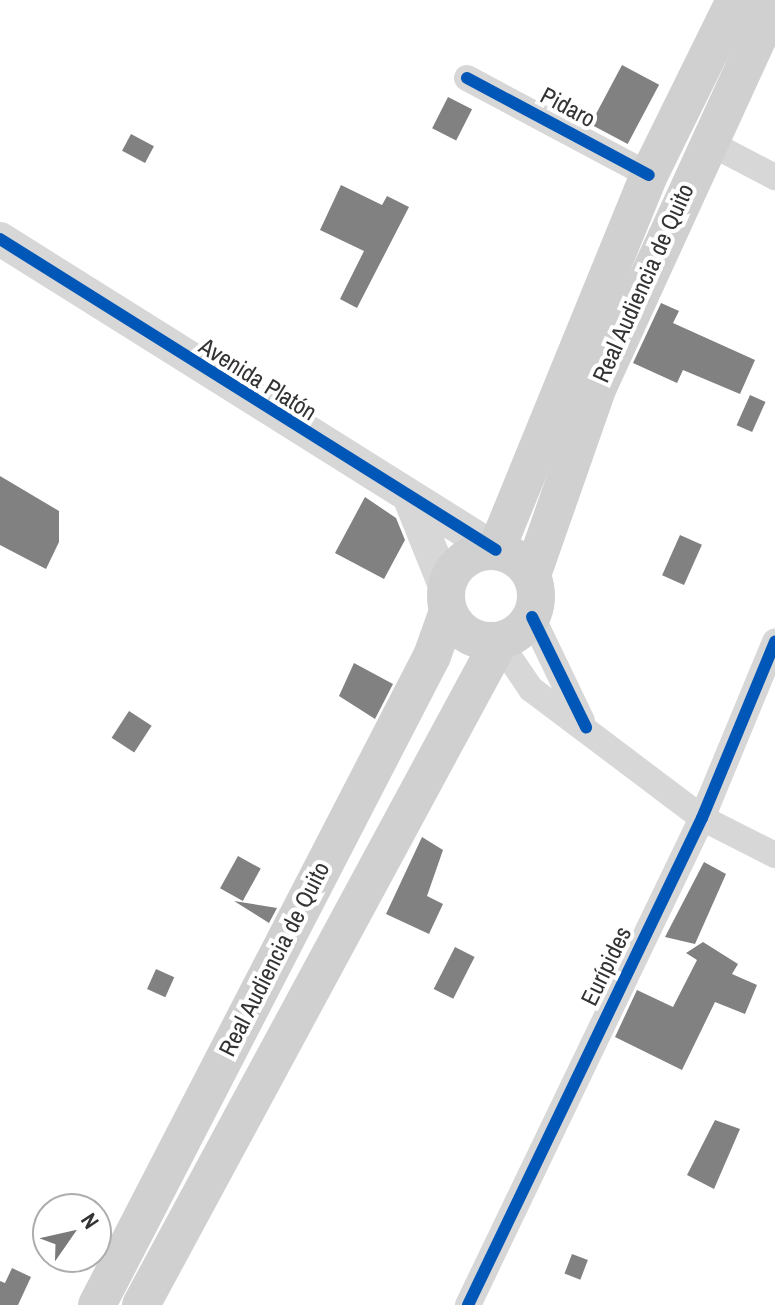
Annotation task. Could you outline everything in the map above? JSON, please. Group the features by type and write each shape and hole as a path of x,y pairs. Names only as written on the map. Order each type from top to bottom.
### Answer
{"main road":[{"name":"Real Audiencia de Quito","path":"496,550 649,175 735,0"},
{"name":"Real Audiencia de Quito","path":"532,575 598,387 706,141 775,0"},
{"path":"496,550 532,575 537,591 532,617 518,634 499,642 459,629 447,600 455,568 473,554 496,550"},
{"name":"Real Audiencia de Quito","path":"97,1305 432,656 447,600"},
{"name":"Real Audiencia de Quito","path":"141,1305 499,642"}],"street":[{"name":"Pidaro","path":"467,78 649,175"},
{"path":"706,141 775,177"},
{"name":"Avenida Platón","path":"0,239 411,501 496,550"},
{"path":"411,501 447,600"},
{"path":"532,617 586,727"},
{"path":"499,642 531,689 586,727 702,818 775,855"},
{"name":"Eurípides","path":"468,1305 702,818 775,642"}],"building":[{"path":"622,65 659,85 628,144 591,124"},
{"path":"448,97 472,109 456,140 432,128"},
{"path":"131,134 154,146 145,163 122,151"},
{"path":"341,185 382,205 387,196 409,207 357,308 340,299 364,251 320,230"},
{"path":"661,303 679,311 673,323 755,360 740,394 683,370 677,383 633,363"},
{"path":"750,395 766,402 752,432 737,425"},
{"path":"0,476 59,511 59,542 46,569 0,545"},
{"path":"365,497 396,518 405,540 384,579 335,553"},
{"path":"680,535 702,545 684,585 662,575"},
{"path":"354,663 393,684 375,719 339,696"},
{"path":"129,711 152,726 134,753 112,738"},
{"path":"422,837 443,850 427,896 443,904 429,934 386,914"},
{"path":"238,856 261,869 243,901 220,888"},
{"path":"704,862 726,874 695,944 665,937"},
{"path":"234,901 277,908 269,923"},
{"path":"703,942 738,964 732,974 757,985 745,1014 715,1002 682,1070 615,1037 637,990 673,1007 697,960 686,953"},
{"path":"455,947 475,957 453,999 434,989"},
{"path":"156,969 174,977 165,997 147,989"},
{"path":"715,1120 740,1129 714,1189 687,1175"},
{"path":"572,1254 588,1260 580,1280 564,1274"},
{"path":"12,1268 31,1277 18,1305 0,1305 0,1281 5,1283"}],"cycle path":[{"path":"467,78 649,175"},
{"path":"0,239 496,550"},
{"path":"532,617 586,727"},
{"path":"468,1305 702,818 775,642"}]}
